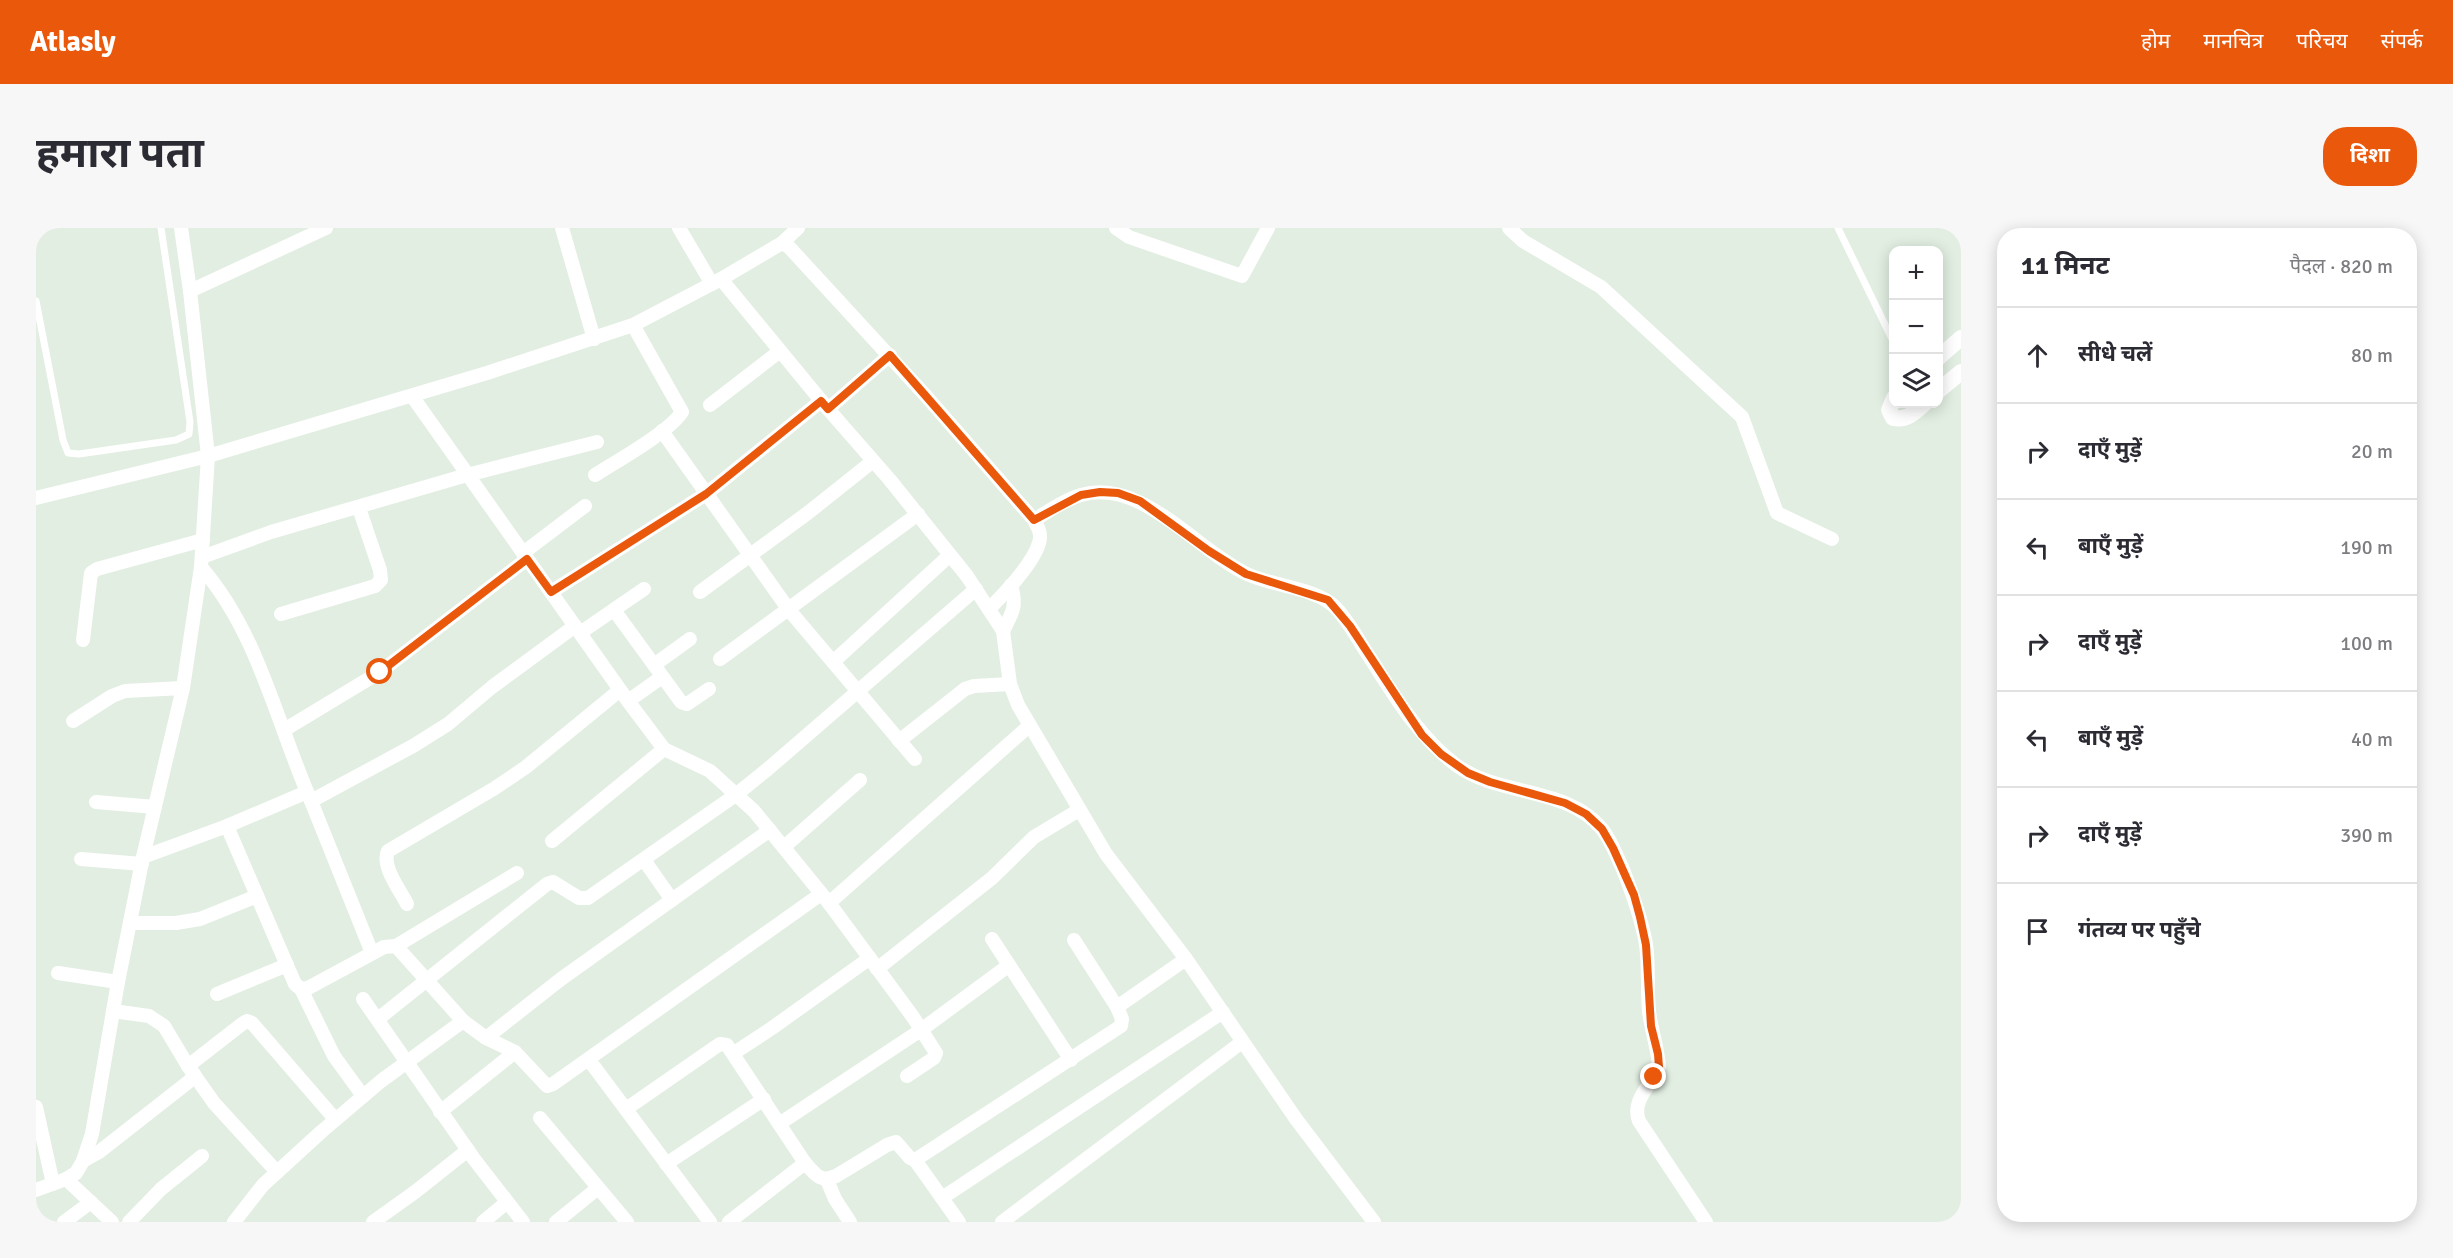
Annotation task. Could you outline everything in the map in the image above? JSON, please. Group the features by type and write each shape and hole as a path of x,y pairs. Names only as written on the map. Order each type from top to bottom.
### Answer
{"street":[{"path":"36,1190 76,1173 83,1161 92,1134 130,923 183,688 202,562 208,456 181,228"},
{"path":"190,291 326,228"},
{"path":"562,228 594,339"},
{"path":"679,228 716,282 780,351 918,514 989,609 1003,631 1011,684 1029,726 1079,810 1107,854 1186,959 1296,1119 1374,1222"},
{"path":"36,498 208,456 594,339 633,325 716,282 782,243 798,228"},
{"path":"1116,228 1129,237 1242,276 1268,228"},
{"path":"1510,228 1523,241 1601,286 1742,417 1778,513 1832,539"},
{"path":"782,243 789,247 890,355 1034,520 1040,534 1040,543 1032,558 989,609"},
{"path":"595,475 662,430 678,418 681,412 680,406 633,325"},
{"path":"1943,354 1961,338"},
{"path":"710,405 780,351"},
{"path":"551,592 706,494 890,355"},
{"path":"1943,387 1961,372"},
{"path":"412,396 664,749 710,771 737,794 784,847 873,964 936,1053 934,1058 907,1076"},
{"path":"1890,408 1893,418 1901,419 1908,417 1919,408"},
{"path":"662,430 789,610 915,759"},
{"path":"202,562 271,532 467,475 597,442"},
{"path":"700,592 751,556 873,461"},
{"path":"1034,520 1081,495 1100,492 1118,493 1140,501 1209,551 1246,574 1328,600 1350,626 1422,735 1441,754 1468,773 1490,782 1565,803 1586,814 1602,829 1634,895 1646,945 1648,1007 1659,1067 1636,1104 1635,1113 1706,1222"},
{"path":"284,730 388,666 585,506"},
{"path":"281,614 375,586 381,580 380,570 359,508"},
{"path":"720,659 918,514"},
{"path":"82,640 91,573 97,569 203,540"},
{"path":"833,663 950,555"},
{"path":"202,562 255,653 309,797 372,953"},
{"path":"1003,631 1015,607 1011,585"},
{"path":"81,860 143,861 226,826 309,797 413,746 448,724 492,687 644,589"},
{"path":"378,1019 547,884 553,882 579,898 588,898 737,794 975,589"},
{"path":"614,610 681,702 687,704 709,690"},
{"path":"654,665 690,639"},
{"path":"407,904 387,864 385,856 388,851 503,783 624,696 662,677"},
{"path":"899,741 965,689 974,686 1011,684"},
{"path":"74,721 112,696 125,691 183,688"},
{"path":"396,946 463,1021 486,1038 515,1052 547,1086 553,1084 740,950 825,899 1029,726"},
{"path":"552,841 664,749"},
{"path":"784,847 860,780"},
{"path":"96,802 155,807"},
{"path":"734,1053 873,964 992,878 1034,837 1079,810"},
{"path":"226,826 295,984 301,989 334,1056 363,1096"},
{"path":"486,1038 561,979 770,830"},
{"path":"645,860 672,900"},
{"path":"301,989 308,988 384,947 396,946 517,873"},
{"path":"130,923 200,919 257,896"},
{"path":"992,939 1071,1060"},
{"path":"915,1160 1121,1026 1122,1019 1117,1007 1074,940"},
{"path":"1117,1007 1186,959"},
{"path":"217,994 287,965"},
{"path":"779,1124 921,1030 1008,966"},
{"path":"58,973 118,982"},
{"path":"363,999 440,1112 506,1203 523,1222"},
{"path":"113,1011 156,1019 164,1026 190,1070 214,1103 277,1172"},
{"path":"942,1198 1223,1012"},
{"path":"234,1222 263,1185 335,1119 463,1021"},
{"path":"190,1070 242,1024 252,1023 335,1119"},
{"path":"1002,1222 1242,1042"},
{"path":"626,1109 720,1044 727,1044 805,1163 821,1179 827,1180 896,1142 910,1158 915,1160 959,1222"},
{"path":"440,1112 515,1052"},
{"path":"589,1060 710,1222"},
{"path":"83,1161 187,1083 195,1076 190,1070"},
{"path":"666,1164 764,1100"},
{"path":"36,1107 60,1181 91,1202 112,1222"},
{"path":"540,1118 627,1222"},
{"path":"373,1222 468,1150"},
{"path":"129,1222 161,1189 202,1156"},
{"path":"729,1222 805,1163"},
{"path":"827,1180 835,1199 850,1222"},
{"path":"556,1222 598,1188"},
{"path":"64,1222 91,1202"},
{"path":"483,1222 506,1203"}],"lane":[{"path":"36,301 63,440 68,453 79,454 176,440 189,434 190,422 161,228"},
{"path":"1838,228 1889,335"}],"route":[{"path":"380,672 527,559 551,592 645,534 706,494 821,401 828,409 890,355 1034,520 1081,495 1100,492 1118,493 1140,501 1209,551 1246,574 1274,585 1328,600 1350,626 1422,735 1441,754 1468,773 1490,782 1565,803 1586,814 1602,829 1634,895 1646,945 1648,1007 1659,1067 1654,1077"}]}
